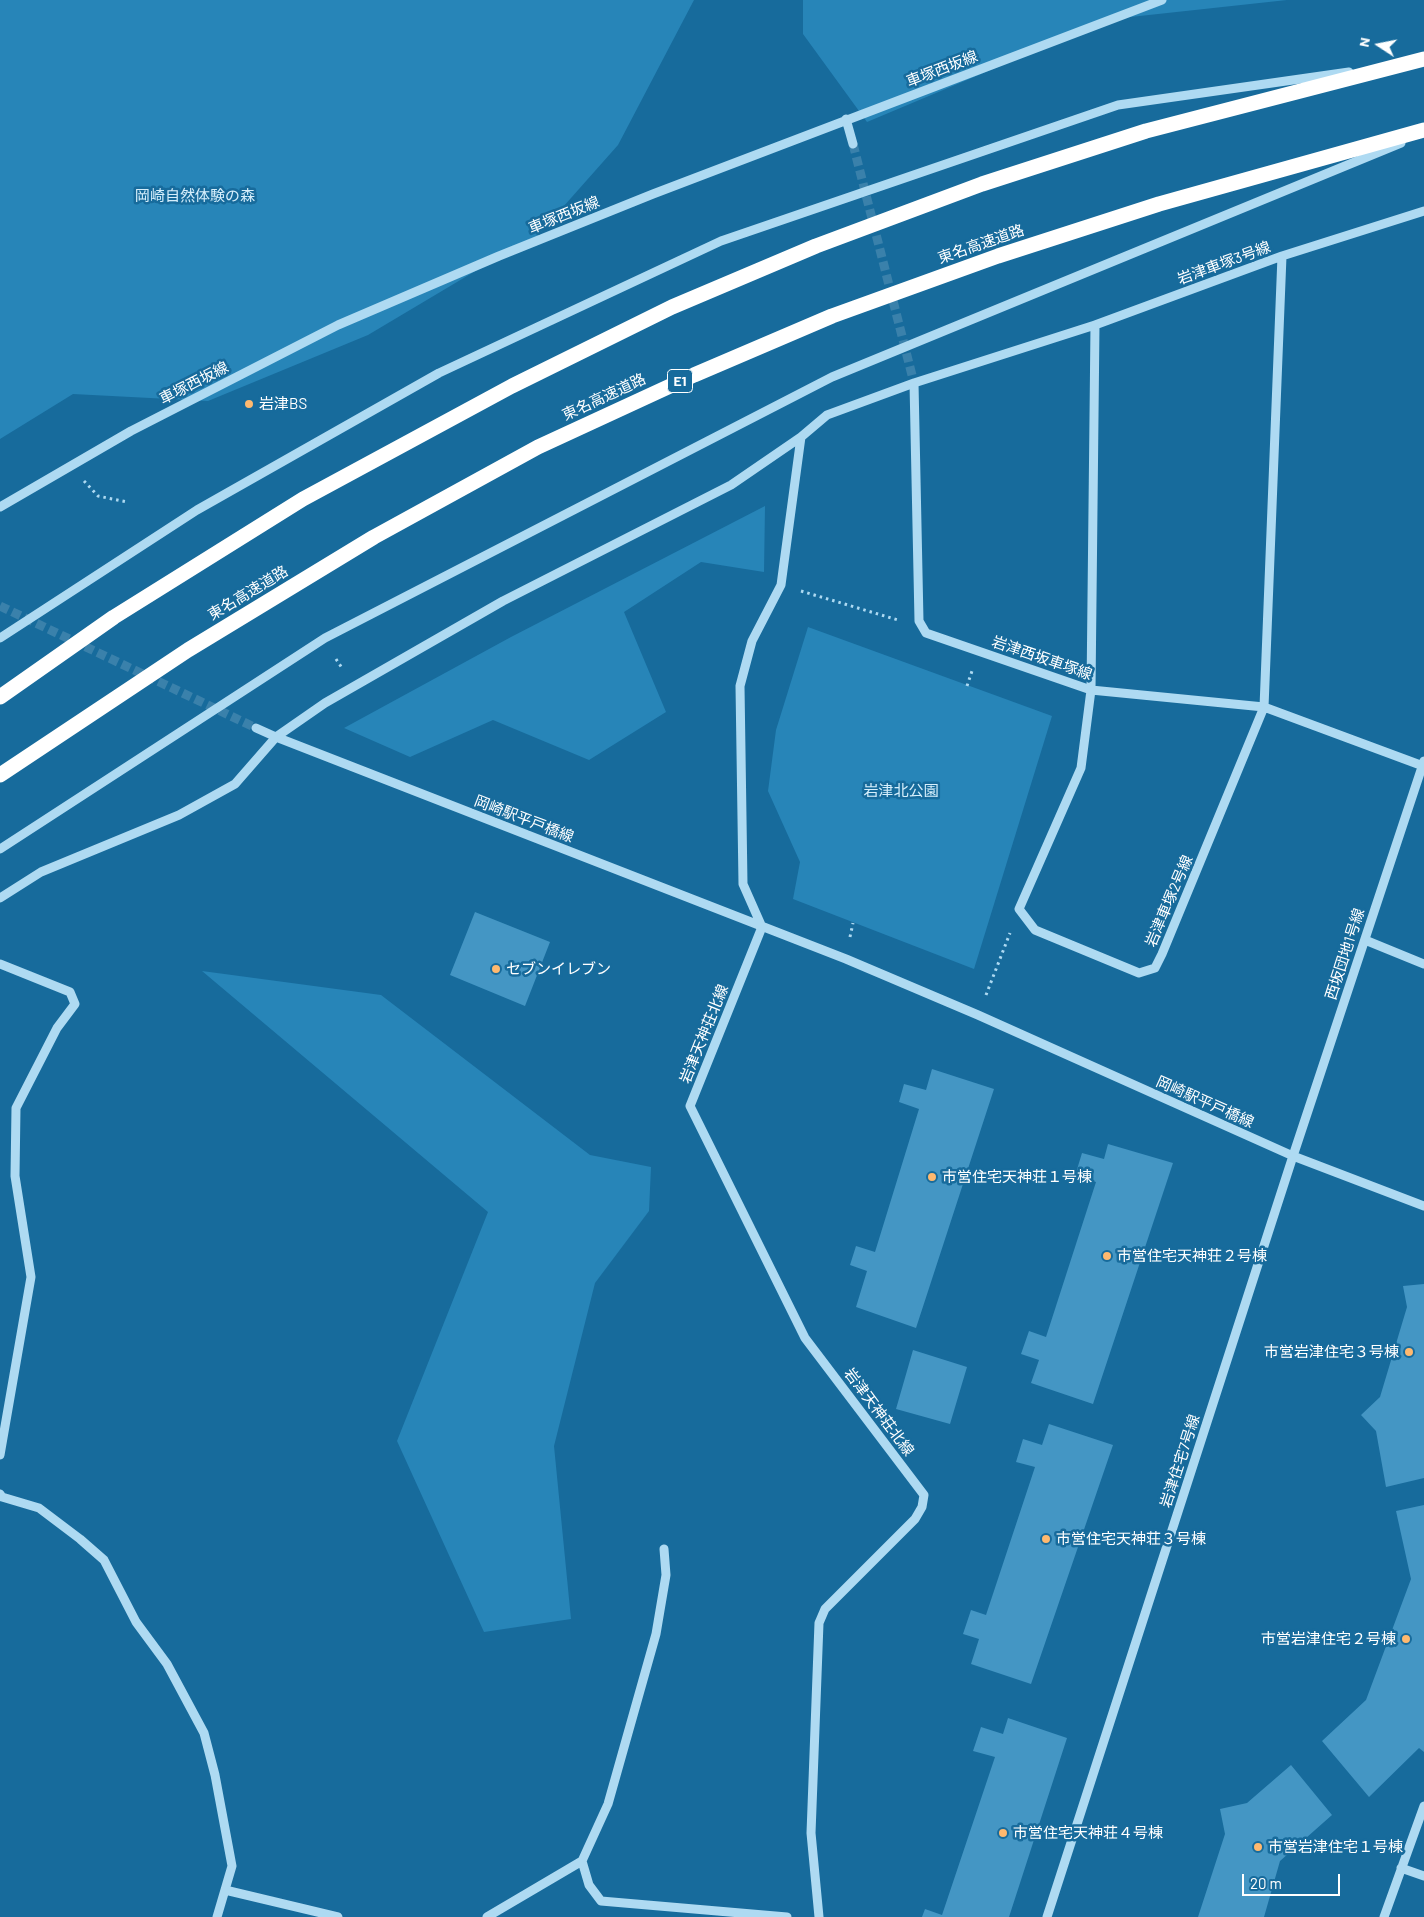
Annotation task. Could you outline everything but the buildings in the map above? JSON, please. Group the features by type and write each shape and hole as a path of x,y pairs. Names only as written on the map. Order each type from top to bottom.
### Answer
{"highway":[{"path":"0,697 114,617 303,499 512,386 672,307 816,246 982,184 1146,132 1424,60"},
{"name":"東名高速道路","path":"0,775 188,650 374,538 538,447 694,375 832,316 998,256 1159,204 1424,132"}],"street":[{"name":"車塚西坂線","path":"0,507 131,431 338,325 635,201 1162,0"},
{"path":"0,638 197,510 439,373 721,241 1118,105 1399,65"},
{"path":"846,119 852,144"},
{"path":"0,849 325,638 832,377 1424,132"},
{"path":"1282,256 1424,211"},
{"name":"岩津車塚3号線","path":"0,898 41,872 179,815 235,784 276,737 325,703 503,601 731,484 801,437 827,415 914,383 1095,325 1282,256 1264,706"},
{"path":"1019,909 1081,768 1091,690 1095,325"},
{"path":"914,383 919,621"},
{"path":"762,927 743,884 740,686 752,642 781,585 801,437"},
{"name":"岩津西坂車塚線","path":"919,621 926,633 1091,690 1264,706 1423,764"},
{"name":"岩津車塚2号線","path":"1019,909 1035,930 1139,972 1155,968 1264,706"},
{"name":"岡崎駅平戸橋線","path":"256,728 846,959 978,1015 1293,1156 1424,1206"},
{"name":"西坂団地1号線","path":"1293,1156 1423,764"},
{"name":"岩津天神荘北線","path":"762,927 690,1106 805,1338 924,1495 922,1507 915,1519 825,1609 819,1623 811,1833 819,1917"},
{"path":"1364,940 1424,964"},
{"path":"0,964 70,992 75,1004 57,1028 16,1108 14,1176 31,1277 0,1455"},
{"name":"岩津住宅7号線","path":"1047,1917 1293,1156"},
{"path":"0,1494 2,1497 39,1508 80,1538 104,1560 136,1622 167,1664 204,1733 215,1775 232,1866 218,1917"},
{"path":"487,1917 582,1861 608,1804 656,1634 666,1575 664,1549"},
{"path":"1384,1917 1424,1806"},
{"path":"582,1861 588,1886 600,1900 787,1917"},
{"path":"1401,1868 1424,1876"},
{"path":"225,1890 338,1917"}],"path":[{"path":"70,467 98,496 127,502"},
{"path":"781,585 896,620 919,621"},
{"path":"978,1015 1019,909"}],"green space":[{"name":"岡崎自然体験の森","path":"0,0 694,0 618,145 532,242 499,257 368,335 208,401 73,394 0,439"},
{"path":"803,0 1287,0 1112,19 867,122 803,34"},
{"path":"765,506 764,572 701,562 624,612 666,712 589,760 493,720 410,757 344,728 511,637"},
{"name":"岩津北公園","path":"808,627 1052,716 974,969 793,899 800,862 768,791 776,730"},
{"path":"202,971 381,995 590,1155 651,1167 649,1211 595,1283 554,1446 571,1619 484,1632 397,1441 488,1212"}],"tunnel":[{"path":"853,144 914,383"},
{"path":"0,606 256,728"}],"place":[{"name":"岩津BS","path":"249,404"},
{"name":"セブンイレブン","path":"496,969"},
{"name":"市営住宅天神荘１号棟","path":"932,1177"},
{"name":"市営住宅天神荘２号棟","path":"1107,1256"},
{"name":"市営岩津住宅３号棟","path":"1409,1352"},
{"name":"市営住宅天神荘３号棟","path":"1046,1539"},
{"name":"市営岩津住宅２号棟","path":"1406,1639"},
{"name":"市営住宅天神荘４号棟","path":"1003,1833"},
{"name":"市営岩津住宅１号棟","path":"1258,1847"}]}
